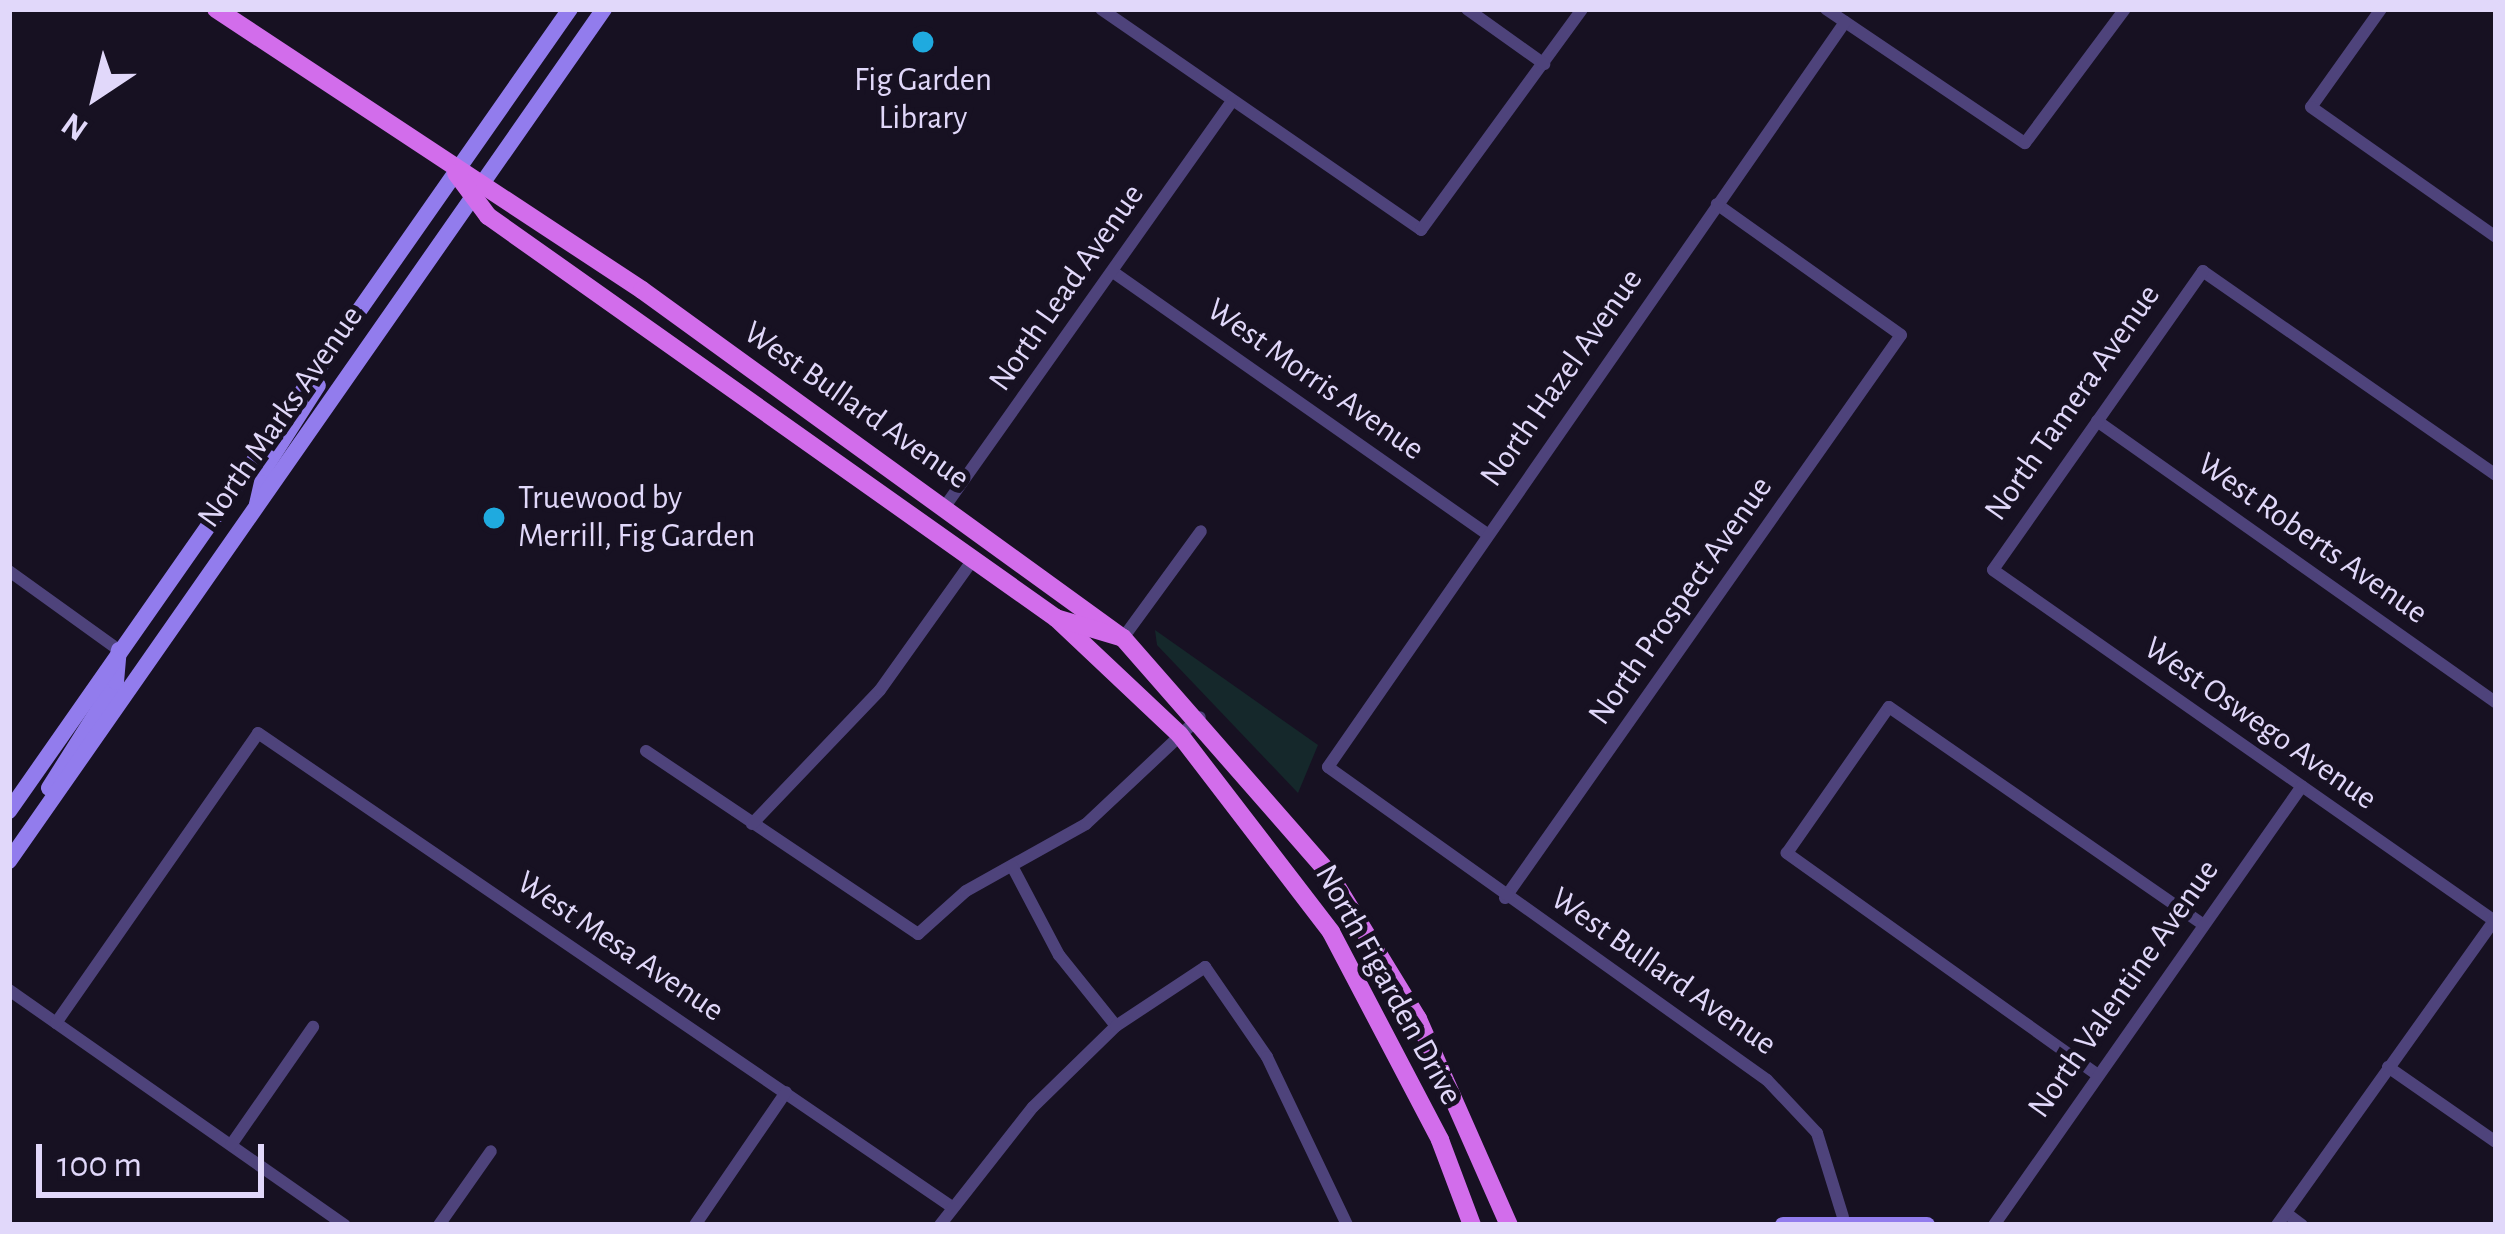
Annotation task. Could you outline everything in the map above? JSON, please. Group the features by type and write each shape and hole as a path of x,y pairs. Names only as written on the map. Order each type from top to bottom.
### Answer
{"main road":[{"name":"West Bullard Avenue","path":"216,9 456,173 484,182 730,360 946,506 1123,638 1201,716"},
{"name":"North Marks Avenue","path":"9,812 570,9"},
{"name":"North Marks Avenue","path":"9,861 604,9"},
{"name":"West Bullard Avenue","path":"456,173 470,202 1056,618 1180,736"},
{"path":"689,357 699,347 730,360"},
{"path":"257,507 260,479 320,367"},
{"path":"1056,618 1123,638"},
{"path":"50,800 49,784 122,670 119,650"},
{"name":"North Figarden Drive","path":"1201,716 1384,957 1509,1225"},
{"name":"North Figarden Drive","path":"1180,736 1331,932 1441,1140 1472,1225"},
{"path":"1783,1225 1843,1217 1927,1225"}],"street":[{"path":"1101,9 1421,230 1582,9"},
{"path":"1467,9 1544,64"},
{"path":"1826,9 2025,142 2125,9"},
{"path":"2381,9 2311,107 2496,237"},
{"name":"North Hazel Avenue","path":"1328,767 1844,22"},
{"name":"North Lead Avenue","path":"946,506 1232,101"},
{"name":"North Prospect Avenue","path":"1505,898 1901,334 1717,204"},
{"name":"North Tamera Avenue","path":"1993,570 2203,271 2496,475"},
{"name":"West Morris Avenue","path":"1113,272 1486,533"},
{"name":"West Roberts Avenue","path":"2097,421 2496,702"},
{"path":"1123,638 1201,531"},
{"path":"752,824 880,690 976,557"},
{"name":"West Oswego Avenue","path":"1993,570 2495,922"},
{"path":"9,571 119,650"},
{"path":"2095,1073 1787,853 1889,707 2202,924"},
{"path":"646,751 918,934 1012,866 1086,824 1201,716"},
{"name":"West Mesa Avenue","path":"56,1023 258,733 952,1207"},
{"name":"West Bullard Avenue","path":"1328,767 1796,1106 1832,1163 1843,1217"},
{"name":"North Valentine Avenue","path":"1994,1225 2095,1073 2302,786"},
{"path":"1012,866 1059,955 1116,1026"},
{"path":"2302,1225 2281,1219 2495,922"},
{"path":"940,1225 1116,1026 1204,967 1267,1057 1347,1225"},
{"path":"9,990 345,1225"},
{"path":"231,1145 313,1027"},
{"path":"2388,1067 2496,1142"},
{"path":"695,1225 786,1092"},
{"path":"439,1225 490,1151"}],"green space":[{"path":"1155,630 1318,745 1298,793 1157,645"}],"place":[{"name":"Fig Garden Library","path":"923,42"},
{"name":"Truewood by Merrill, Fig Garden","path":"494,518"}]}
